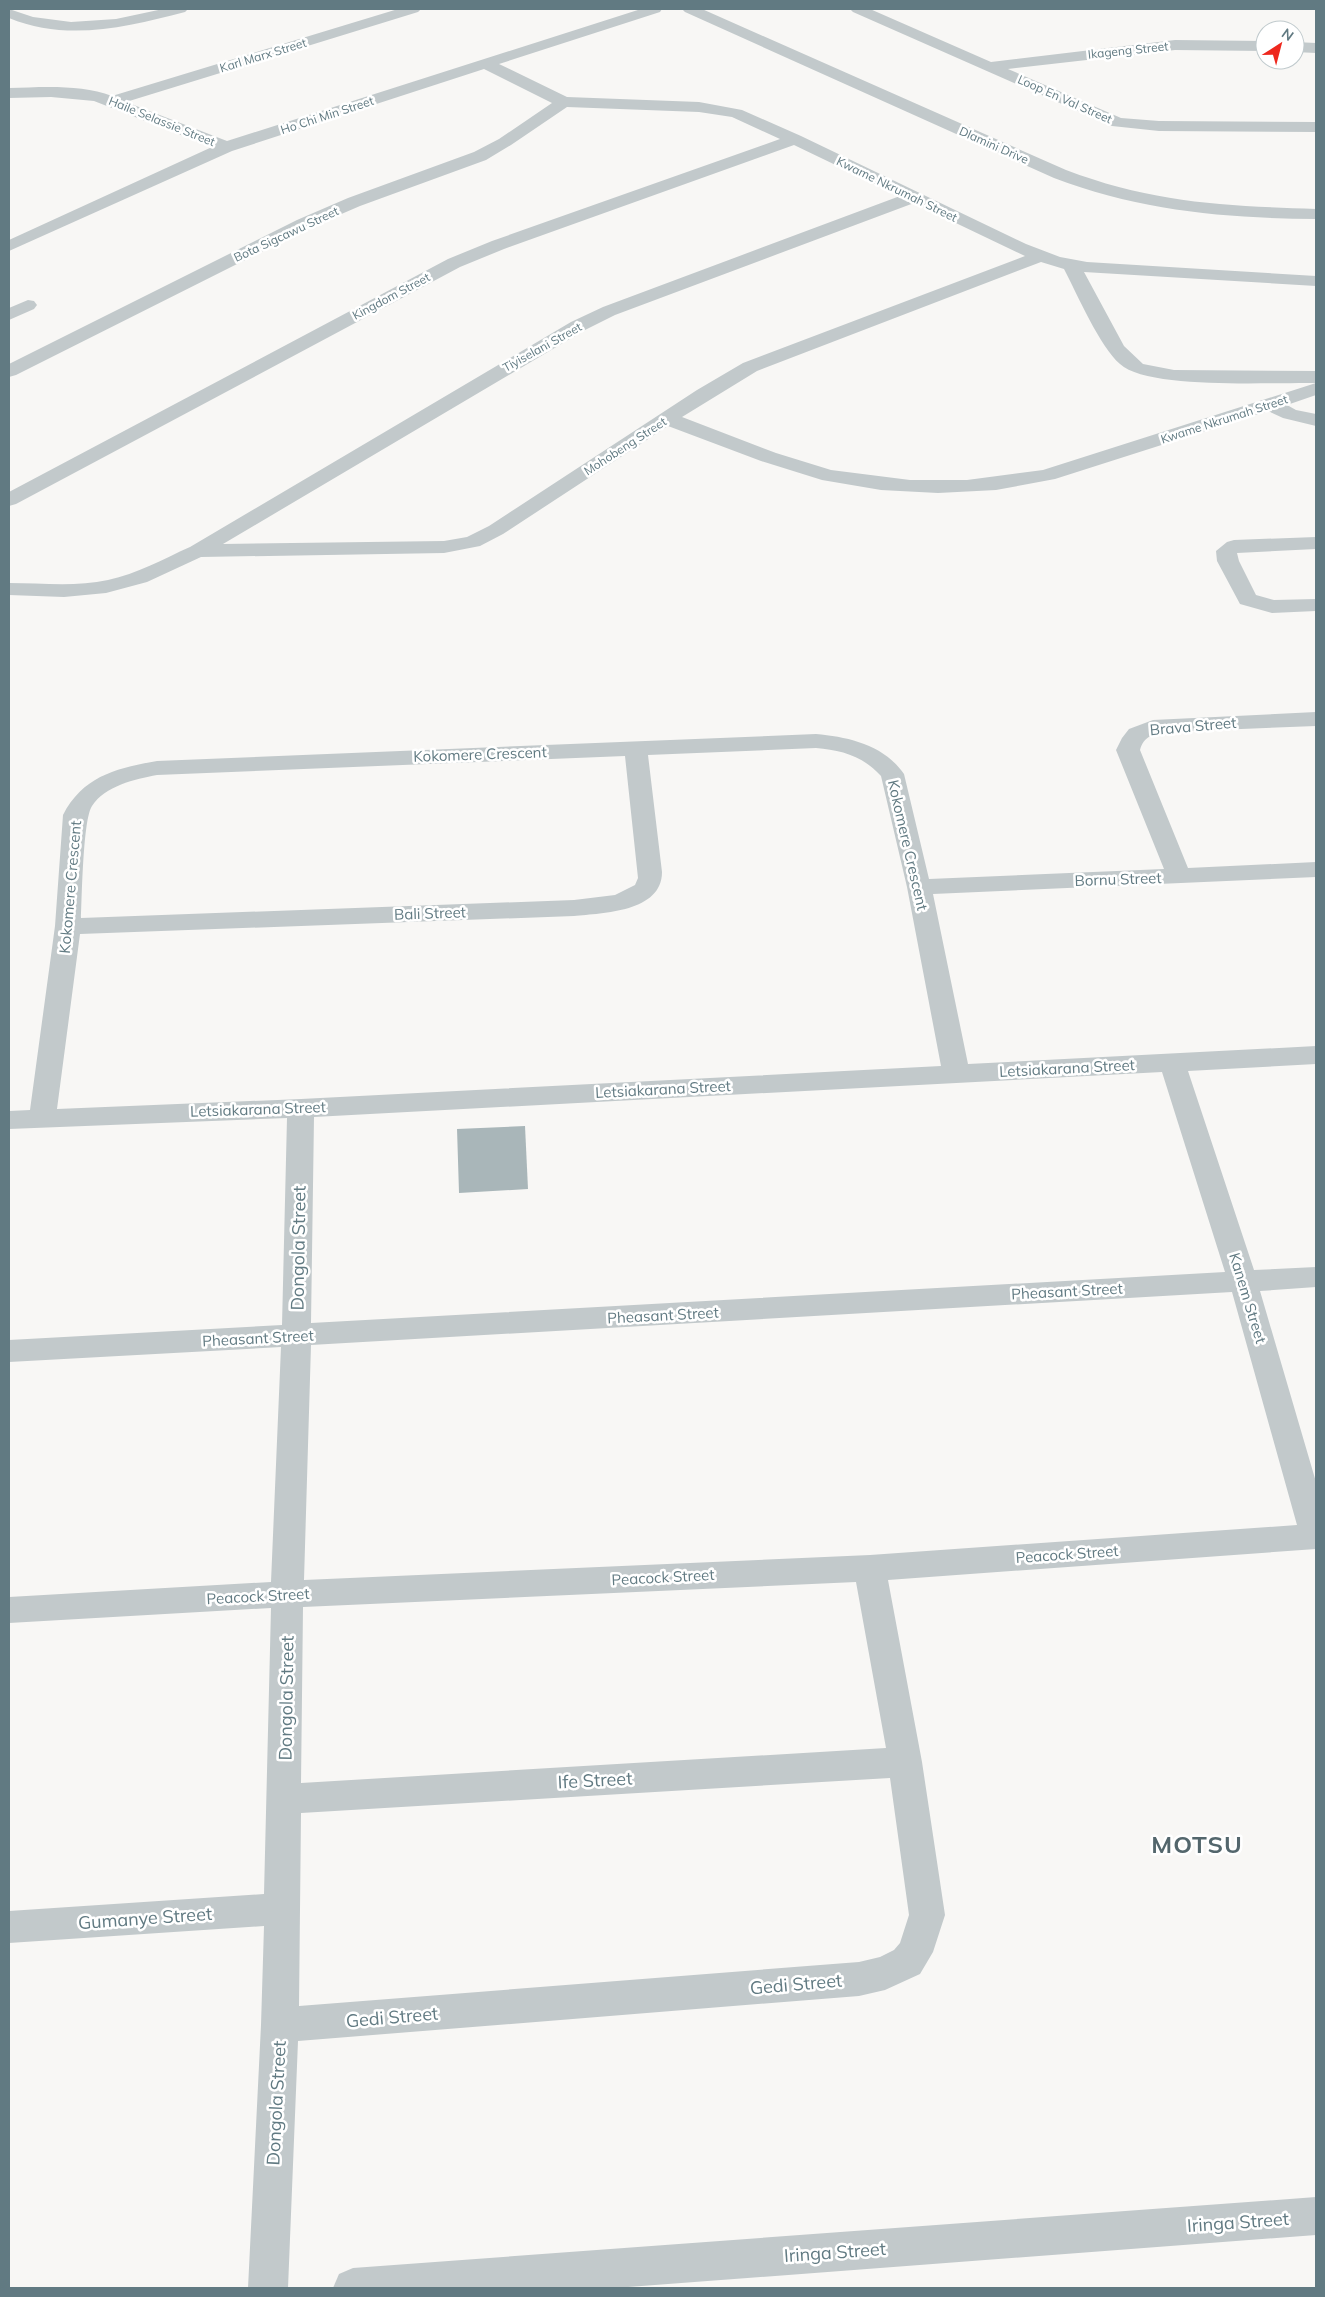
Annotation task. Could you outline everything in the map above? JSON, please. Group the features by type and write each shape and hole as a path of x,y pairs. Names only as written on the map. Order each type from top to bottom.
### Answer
{"street":[{"path":"9,13 26,21 68,26 120,22 180,9"},
{"name":"Karl Marx Street","path":"113,101 413,9"},
{"name":"Ho Chi Min Street","path":"9,246 226,147 655,9"},
{"name":"Dlamini Drive","path":"690,9 1060,174 1094,187 1142,200 1190,209 1316,214"},
{"name":"Loop En Val Street","path":"858,9 992,66 1106,118 1126,124 1316,127"},
{"name":"Ikageng Street","path":"992,66 1148,47 1175,45 1255,46"},
{"name":"Kwame Nkrumah Street","path":"486,64 564,102 718,109 742,116 1039,257 1071,265 1106,269 1316,282"},
{"name":"Haile Selassie Street","path":"9,93 78,94 113,101 226,147"},
{"name":"Bota Sigcawu Street","path":"9,371 302,224 354,202 480,156 505,142 564,102"},
{"name":"Kingdom Street","path":"9,500 454,263 498,245 795,140"},
{"name":"Tiyiselani Street","path":"9,589 79,589 118,584 156,570 197,551 578,326 609,311 914,197"},
{"name":"Mohobeng Street","path":"197,551 424,547 466,544 489,534 726,380 774,356 1039,257"},
{"path":"1071,265 1116,348 1126,360 1137,368 1152,373 1195,378 1316,377"},
{"path":"9,315 28,305"},
{"name":"Kwame Nkrumah Street","path":"668,419 813,471 843,479 906,486 974,485 1017,482 1048,475 1316,389"},
{"path":"1270,404 1300,418 1316,420"},
{"path":"1316,543 1234,546 1226,551 1228,561 1248,599 1272,607 1316,605"},
{"name":"Brava Street","path":"1180,876 1128,750 1130,739 1150,727 1167,725 1316,719"},
{"name":"Kokomere Crescent","path":"42,1118 68,926 75,815 79,805 86,796 106,783 135,772 166,768 816,740 835,742 868,753 882,761 892,774 919,887 956,1073"},
{"name":"Bali Street","path":"68,926 574,908 596,906 632,898 643,892 650,883 636,748"},
{"name":"Bornu Street","path":"919,887 1316,870"},
{"name":"Letsiakarana Street","path":"9,1120 301,1108 1316,1055"},
{"name":"Kanem Street","path":"1172,1062 1244,1281 1316,1536"},
{"name":"Dongola Street","path":"268,2288 280,2026 287,1594 296,1336 301,1108"},
{"name":"Pheasant Street","path":"9,1352 1316,1277"},
{"name":"Peacock Street","path":"9,1610 287,1594 870,1568 1316,1536"},
{"name":"Gedi Street","path":"280,2026 859,1979 885,1973 907,1962 915,1952 927,1915 905,1762 870,1568"},
{"name":"Ife Street","path":"284,1799 905,1762"},
{"name":"Gumanye Street","path":"9,1928 281,1909"},
{"name":"Iringa Street","path":"353,2288 1316,2216"}],"building":[{"path":"525,1126 528,1189 459,1193 457,1129"}],"district":[{"name":"MOTSU","path":"1197,1844"}]}
